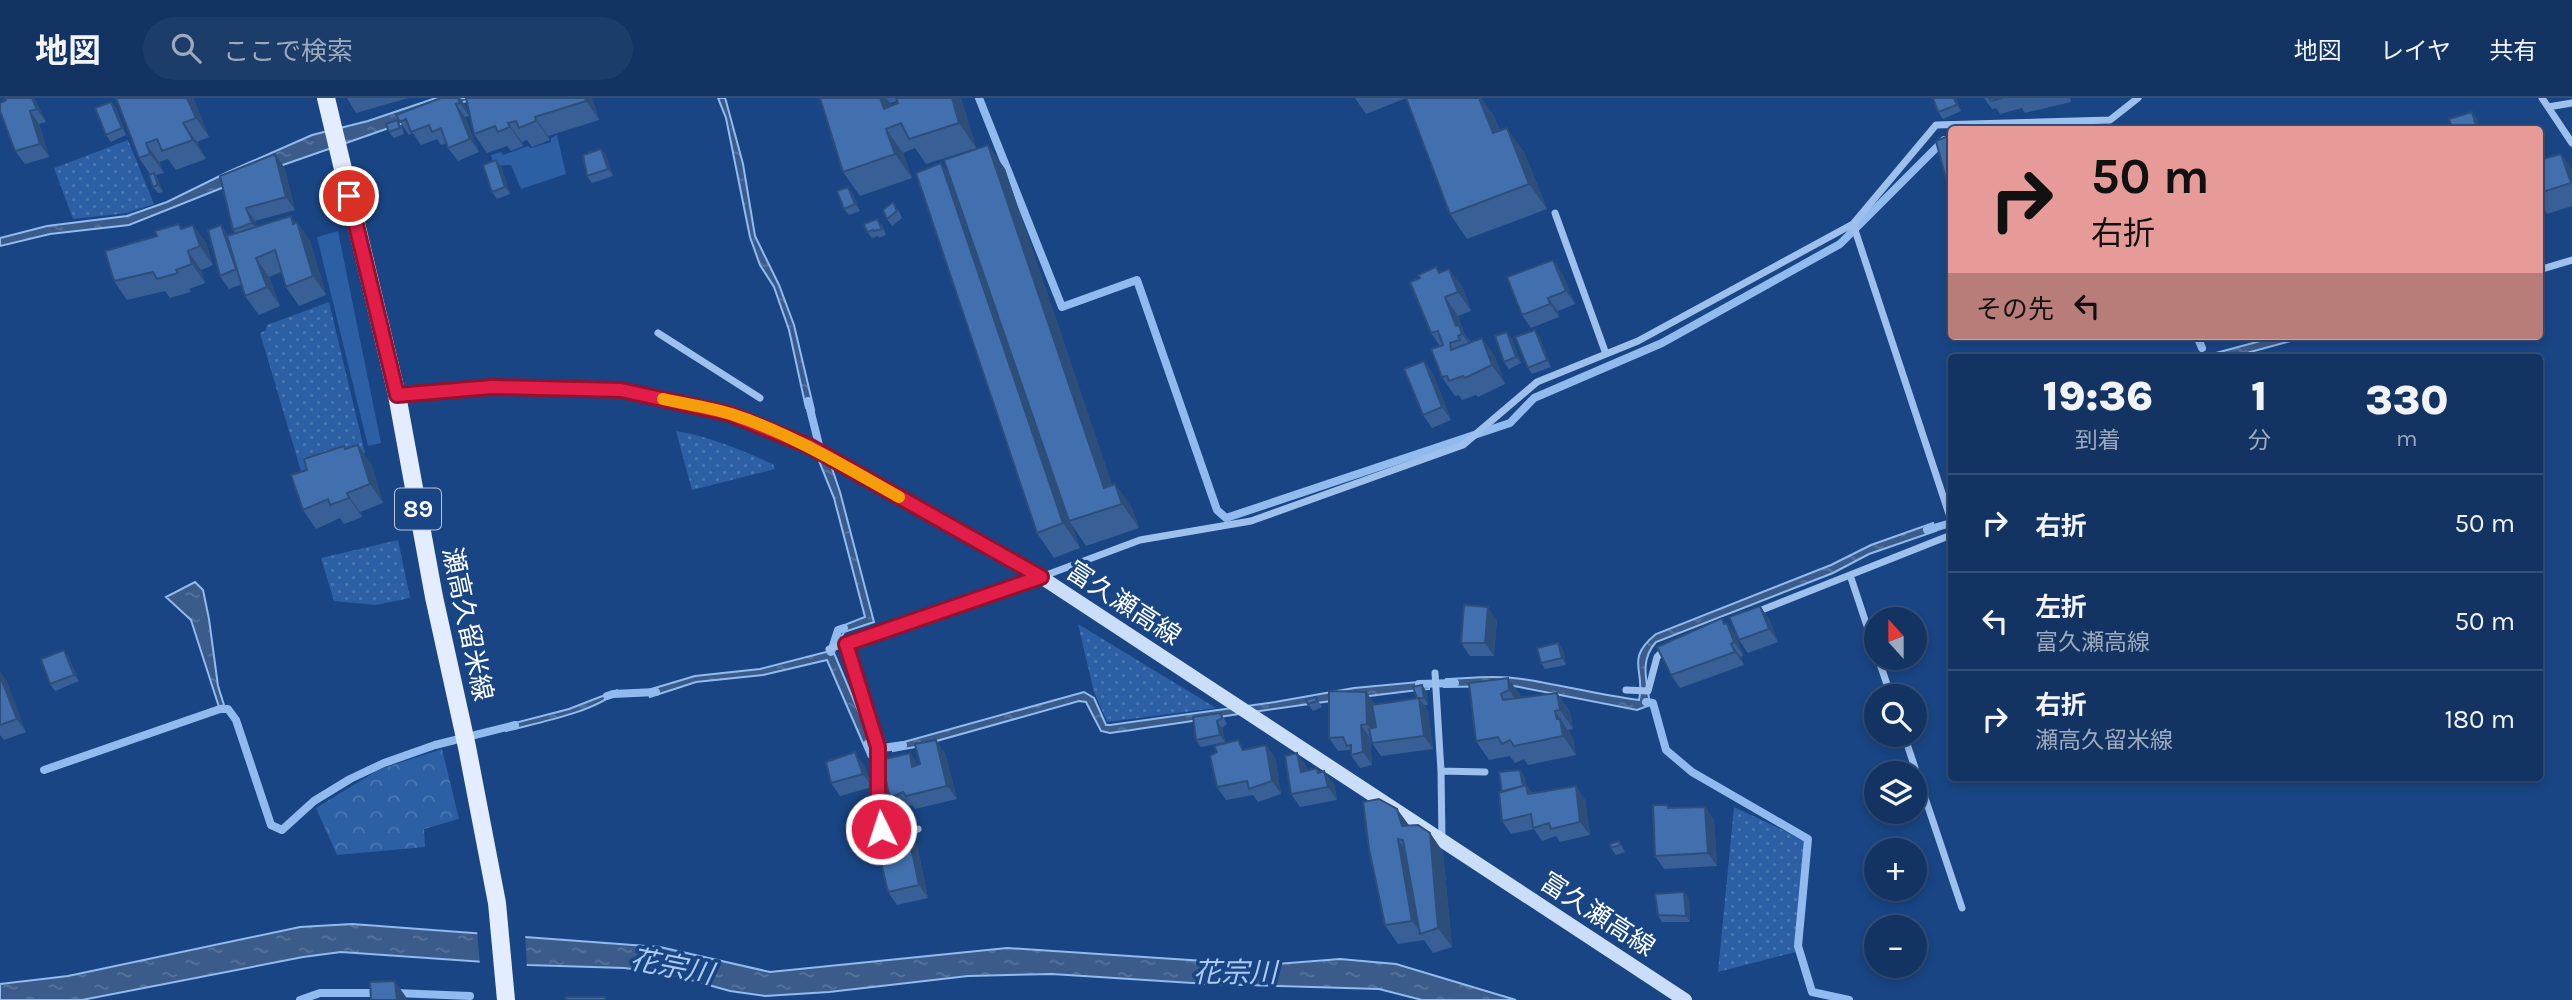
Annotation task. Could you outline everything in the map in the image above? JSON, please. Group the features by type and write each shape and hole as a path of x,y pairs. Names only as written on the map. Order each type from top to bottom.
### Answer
{"main road":[{"name":"瀬高久留米線","path":"326,98 397,395 499,923 506,1000"},
{"name":"富久瀬高線","path":"397,395 492,387 621,390 730,414 809,446 1041,577 1685,1000"}],"street":[{"path":"828,649 1041,577 1140,540 1251,521 1463,445 1537,382 1638,341 1853,224 1936,125 2110,120 2138,98"},
{"path":"2542,98 2572,143"},
{"path":"2548,107 2572,103"},
{"path":"1555,213 1606,354"},
{"path":"1853,224 1948,511"},
{"path":"2543,269 2572,260"},
{"path":"658,333 760,398"},
{"path":"1746,616 1948,536"},
{"path":"1850,575 1864,617"},
{"path":"846,644 878,747 878,813 881,829 890,834 918,829"},
{"path":"1626,690 1648,691 1657,657 1668,646"},
{"path":"1435,673 1442,841"},
{"path":"1908,747 1962,908"},
{"path":"1441,771 1485,772"}],"green space":[{"path":"557,135 566,174 521,189 511,165 494,166 491,155 501,152 503,155 528,146 531,148 551,142 551,138"},
{"path":"128,140 154,204 127,213 73,219 54,168"},
{"path":"338,231 381,443 368,446 317,237"},
{"path":"329,302 365,453 301,471 260,333 266,330 267,325"},
{"path":"676,431 737,449 773,464 775,469 692,490"},
{"path":"398,540 410,598 376,605 334,601 321,558"},
{"path":"1078,624 1216,708 1107,722 1094,692"},
{"path":"442,749 459,819 424,829 425,847 337,855 316,808 378,770"},
{"path":"1734,807 1804,840 1796,952 1718,972"}],"water":[{"path":"436,98 475,98 257,174 129,225 50,234 0,246 0,238 47,226 127,216 167,202 312,135 368,121"},
{"path":"718,98 725,98 726,101 743,164 755,236 779,285 794,325 814,410 806,408 789,330 774,287 760,265 750,237 726,118"},
{"path":"2264,340 2294,340 2243,354 2212,354"},
{"path":"826,451 840,492 874,622 844,632 842,636 835,634 837,628 865,617 834,498 817,456"},
{"path":"1933,523 1936,531 1869,554 1833,573 1656,642 1647,656 1646,664 1650,705 1637,710 1514,686 1444,687 1446,679 1503,677 1639,700 1638,658 1646,643 1656,634 1831,565 1871,545"},
{"path":"195,582 203,590 209,619 218,686 224,705 219,707 191,620 166,597"},
{"path":"826,652 834,653 873,746 874,758 869,757 827,660 763,675 696,682 650,697 648,690 695,676 760,669"},
{"path":"1429,681 1429,689 1110,733 1101,731 1086,702 1079,701 893,751 893,745 1084,692 1094,698 1106,725 1110,725 1354,688"},
{"path":"618,690 596,705 581,711 506,731 503,726 569,709"},
{"name":"花宗川","path":"352,924 660,947 770,972 1007,948 1265,965 1340,959 1396,964 1516,1000 1422,1000 1379,989 1208,984 1052,974 968,976 829,992 765,996 730,991 666,973 624,968 528,965 341,952 82,1000 0,1000 0,984 68,976 300,927"}],"pier":[{"path":"477,929 525,933 527,969 480,966"}],"building":[{"path":"5,98 32,98 37,109 30,111 40,144 15,151 0,111 0,103 6,100"},
{"path":"116,98 187,98 196,118 183,123 193,140 162,151 157,139 146,143 150,154 139,158"},
{"path":"441,98 458,98 460,103 456,104 470,139 448,148 441,128 432,132 429,125 411,132 406,119 400,122 396,115"},
{"path":"466,98 585,98 586,101 535,117 536,121 519,128 516,121 508,123 510,127 498,132 495,126 474,134"},
{"path":"820,98 880,98 884,109 898,103 896,98 952,98 959,123 909,139 901,123 886,129 895,154 843,172"},
{"path":"1406,98 1479,98 1493,133 1507,128 1529,184 1450,214"},
{"path":"1933,98 1954,98 1957,105 1938,112"},
{"path":"111,102 122,128 106,135 95,108"},
{"path":"2472,112 2476,126 2452,126 2449,119"},
{"path":"397,120 400,128 389,132 386,124"},
{"path":"1948,136 1948,187 1936,141"},
{"path":"988,145 1104,488 1115,484 1122,504 1069,521 944,160"},
{"path":"601,149 608,169 587,176 583,155"},
{"path":"275,154 286,197 246,208 252,223 233,230 220,176"},
{"path":"2561,154 2571,183 2543,192 2543,159"},
{"path":"496,160 505,187 492,192 483,165"},
{"path":"941,163 1063,523 1037,533 916,173"},
{"path":"154,173 158,185 153,187 149,175"},
{"path":"848,187 855,204 844,209 837,191"},
{"path":"893,202 897,211 887,219 883,210"},
{"path":"291,216 293,224 297,222 313,276 286,287 275,250 256,258 267,287 245,296 227,236"},
{"path":"877,219 882,229 867,232 864,224"},
{"path":"179,224 181,229 193,225 200,246 188,251 192,264 176,270 178,273 157,279 153,272 114,281 105,251 157,236 155,231"},
{"path":"221,225 236,269 220,276 208,230"},
{"path":"1553,260 1566,291 1548,298 1550,304 1522,315 1507,277"},
{"path":"1436,267 1439,273 1449,269 1458,292 1445,297 1456,326 1459,325 1462,334 1458,336 1460,340 1450,343 1451,350 1482,338 1492,365 1465,378 1463,376 1449,381 1447,376 1442,377 1431,349 1443,345 1438,331 1431,333 1410,282"},
{"path":"1535,330 1547,360 1528,368 1515,337"},
{"path":"1507,332 1516,357 1504,362 1495,336"},
{"path":"1424,361 1442,407 1423,415 1404,369"},
{"path":"358,445 370,484 347,493 349,498 330,505 328,499 303,510 291,475 307,470 304,459 344,446 345,449"},
{"path":"1464,605 1488,607 1485,643 1461,643"},
{"path":"1760,606 1769,629 1739,640 1729,617"},
{"path":"1722,618 1724,624 1727,623 1735,652 1671,675 1657,647"},
{"path":"1558,643 1562,658 1541,663 1537,648"},
{"path":"64,650 74,675 50,684 41,659"},
{"path":"0,676 17,719 0,725"},
{"path":"1508,678 1509,690 1501,694 1503,700 1557,693 1560,710 1555,711 1557,719 1560,719 1563,736 1514,746 1510,740 1502,744 1498,737 1476,741 1469,683"},
{"path":"1422,685 1424,698 1417,698 1413,687"},
{"path":"1329,691 1366,692 1367,724 1361,725 1363,752 1351,755 1351,745 1347,746 1343,737 1329,738"},
{"path":"1316,697 1317,701 1308,704 1306,700"},
{"path":"1419,698 1424,736 1372,743 1369,729 1376,727 1372,705"},
{"path":"1221,713 1222,718 1217,721 1220,735 1196,740 1193,717"},
{"path":"936,740 947,786 906,796 903,792 890,798 881,760 910,753 912,767 920,764 915,744"},
{"path":"1238,740 1243,750 1266,745 1272,781 1249,789 1247,781 1217,787 1210,756 1217,752 1214,746"},
{"path":"855,752 863,774 831,783 826,762"},
{"path":"1297,753 1301,772 1317,768 1318,773 1324,771 1328,787 1291,794 1285,756"},
{"path":"1520,770 1523,786 1502,792 1499,772"},
{"path":"1526,785 1528,794 1576,786 1580,822 1551,829 1549,823 1533,828 1531,814 1502,821 1499,792"},
{"path":"1379,799 1397,809 1402,826 1418,825 1430,833 1438,928 1420,934 1403,840 1398,839 1412,921 1385,925 1369,849 1363,802"},
{"path":"1653,805 1667,805 1668,808 1705,807 1708,853 1655,856"},
{"path":"908,832 919,885 888,892 876,841"},
{"path":"1619,841 1620,845 1611,848 1610,844"},
{"path":"1684,892 1686,916 1658,915 1655,894"},
{"path":"395,981 397,1000 371,1000 370,982"},
{"path":"566,997 605,997 605,1000 566,1000"}],"waterway":[{"path":"979,98 1062,307 1137,280 1217,510 1226,518 1510,423 1534,398 1662,343 1840,244 1944,140 1948,140"},
{"path":"2199,340 2202,348"},
{"path":"808,401 821,453"},
{"path":"1927,530 1948,524"},
{"path":"831,652 838,630 844,628"},
{"path":"1419,684 1455,683"},
{"path":"607,696 656,692"},
{"path":"1646,702 1653,703 1666,750 1692,772 1808,839 1798,946 1812,992 1849,1000"},
{"path":"44,770 220,709 228,709 236,720 271,825 282,830 314,801 350,779 384,763 435,745 515,725"},
{"path":"867,744 870,750 903,745"},
{"path":"300,1000 320,993 380,993"},
{"path":"396,993 470,996"}],"slow traffic":[{"path":"663,399 730,414 790,438 899,497"}],"route":[{"path":"349,196 397,395 492,387 621,390 730,414 809,446 1041,577 846,644 878,747 878,813 881,829"}]}
